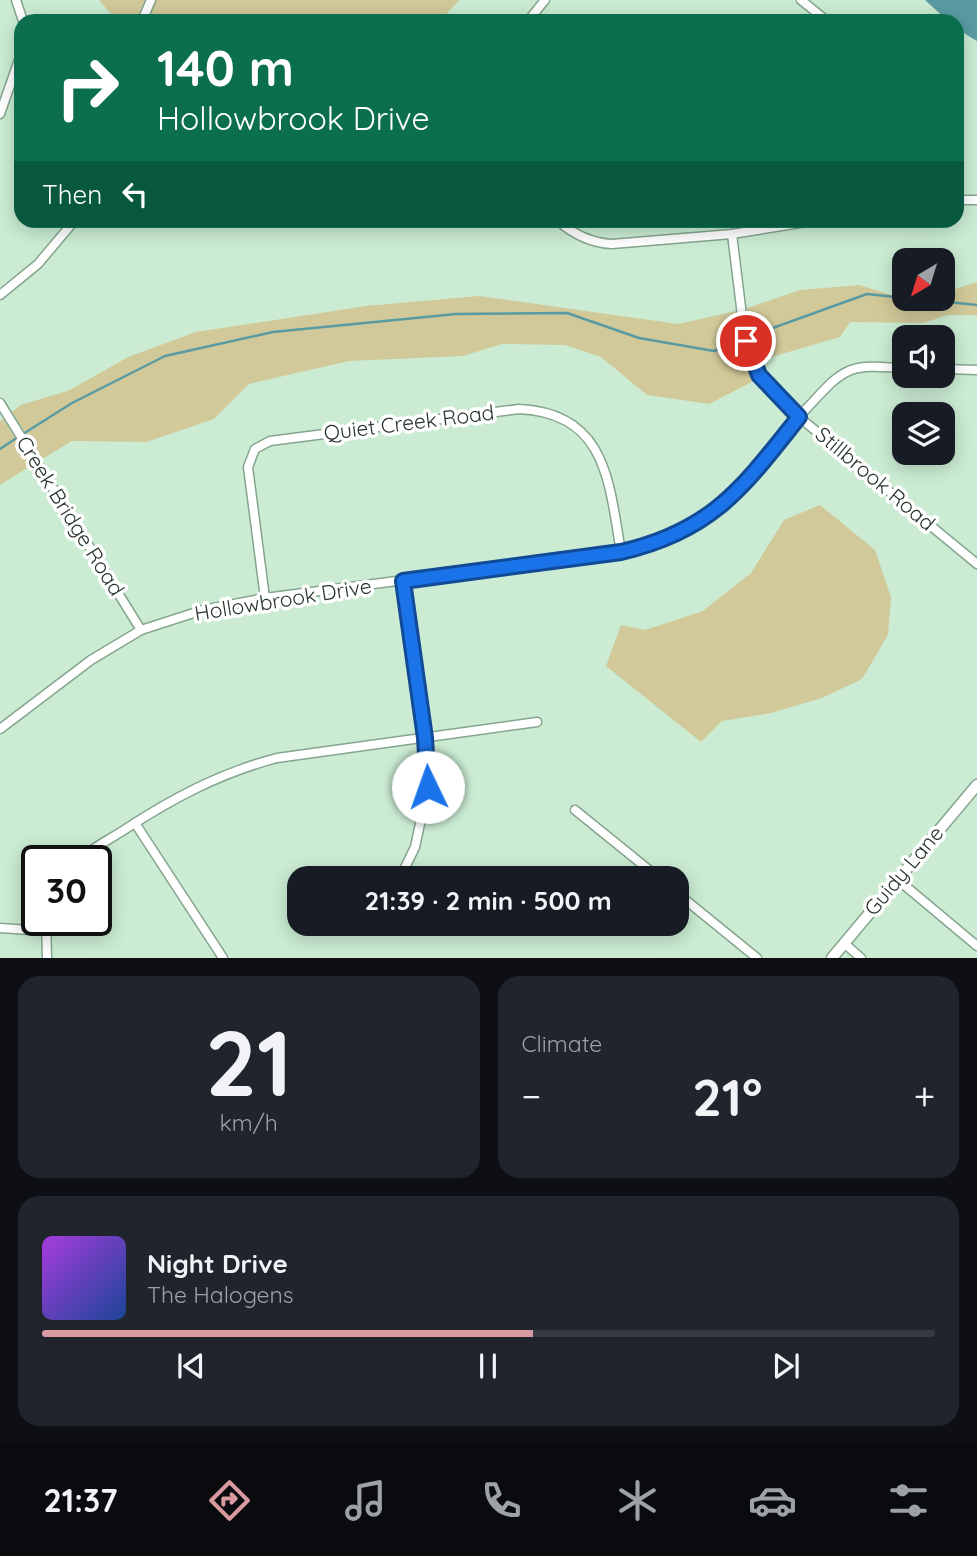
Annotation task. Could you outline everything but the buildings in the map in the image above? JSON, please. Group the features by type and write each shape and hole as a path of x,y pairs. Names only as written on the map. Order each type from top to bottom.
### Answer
{"street":[{"path":"534,14 545,0"},
{"path":"801,0 818,14"},
{"path":"0,114 14,74"},
{"path":"0,295 38,264 68,228"},
{"path":"568,228 581,237 600,244 732,234 769,228"},
{"name":"Stillbrook Road","path":"732,234 746,341 750,357 770,388 799,417 977,564"},
{"name":"Hollowbrook Drive","path":"0,729 91,660 141,630 203,610 265,598 621,552 653,545 708,517 738,491 799,417 833,381 863,367 892,368"},
{"path":"955,369 977,370"},
{"name":"Creek Bridge Road","path":"0,403 141,630"},
{"name":"Quiet Creek Road","path":"265,598 248,467 256,449 270,441 519,409 556,415 582,432 600,455 606,469 621,552"},
{"path":"403,581 425,738 428,787 415,847 406,866"},
{"path":"103,845 188,790 247,766 277,758 537,722"},
{"name":"Guidy Lane","path":"832,957 977,785"},
{"path":"575,810 644,866"},
{"path":"135,823 223,957"},
{"path":"897,880 977,946"},
{"path":"689,903 757,957"},
{"path":"0,928 21,929"},
{"path":"45,936 47,957"},
{"path":"844,943 861,957"}],"shaded area":[{"path":"99,0 145,0 140,14 111,14"},
{"path":"156,0 459,0 446,14 150,14"},
{"path":"977,282 977,315 948,315 923,323 850,322 840,337 761,360 760,364 751,339 747,308 800,290 859,285 892,295 892,312 956,312 956,289"},
{"path":"479,296 678,324 736,311 740,342 754,377 752,382 709,404 647,395 601,357 565,345 502,344 463,356 349,361 249,384 214,419 146,442 72,441 42,459 12,412 21,405 70,390 128,357 196,332 366,306"},
{"path":"3,419 32,465 0,485 0,421"},
{"path":"820,505 875,550 891,597 888,635 862,679 822,698 771,713 722,721 701,742 606,666 621,625 645,630 703,611 751,573 784,520"}],"water":[{"path":"925,0 977,0 977,41 964,33 964,14 940,14"}],"waterway":[{"path":"748,337 867,294 892,297"},
{"path":"956,303 977,305"},
{"path":"23,434 72,403 165,356 273,332 456,314 567,313 639,338 714,351 742,340"},
{"path":"0,449 18,437"}],"route":[{"path":"428,787 425,738 403,581 621,552 653,545 708,517 724,505 751,477 799,417 759,375 746,341"}]}
